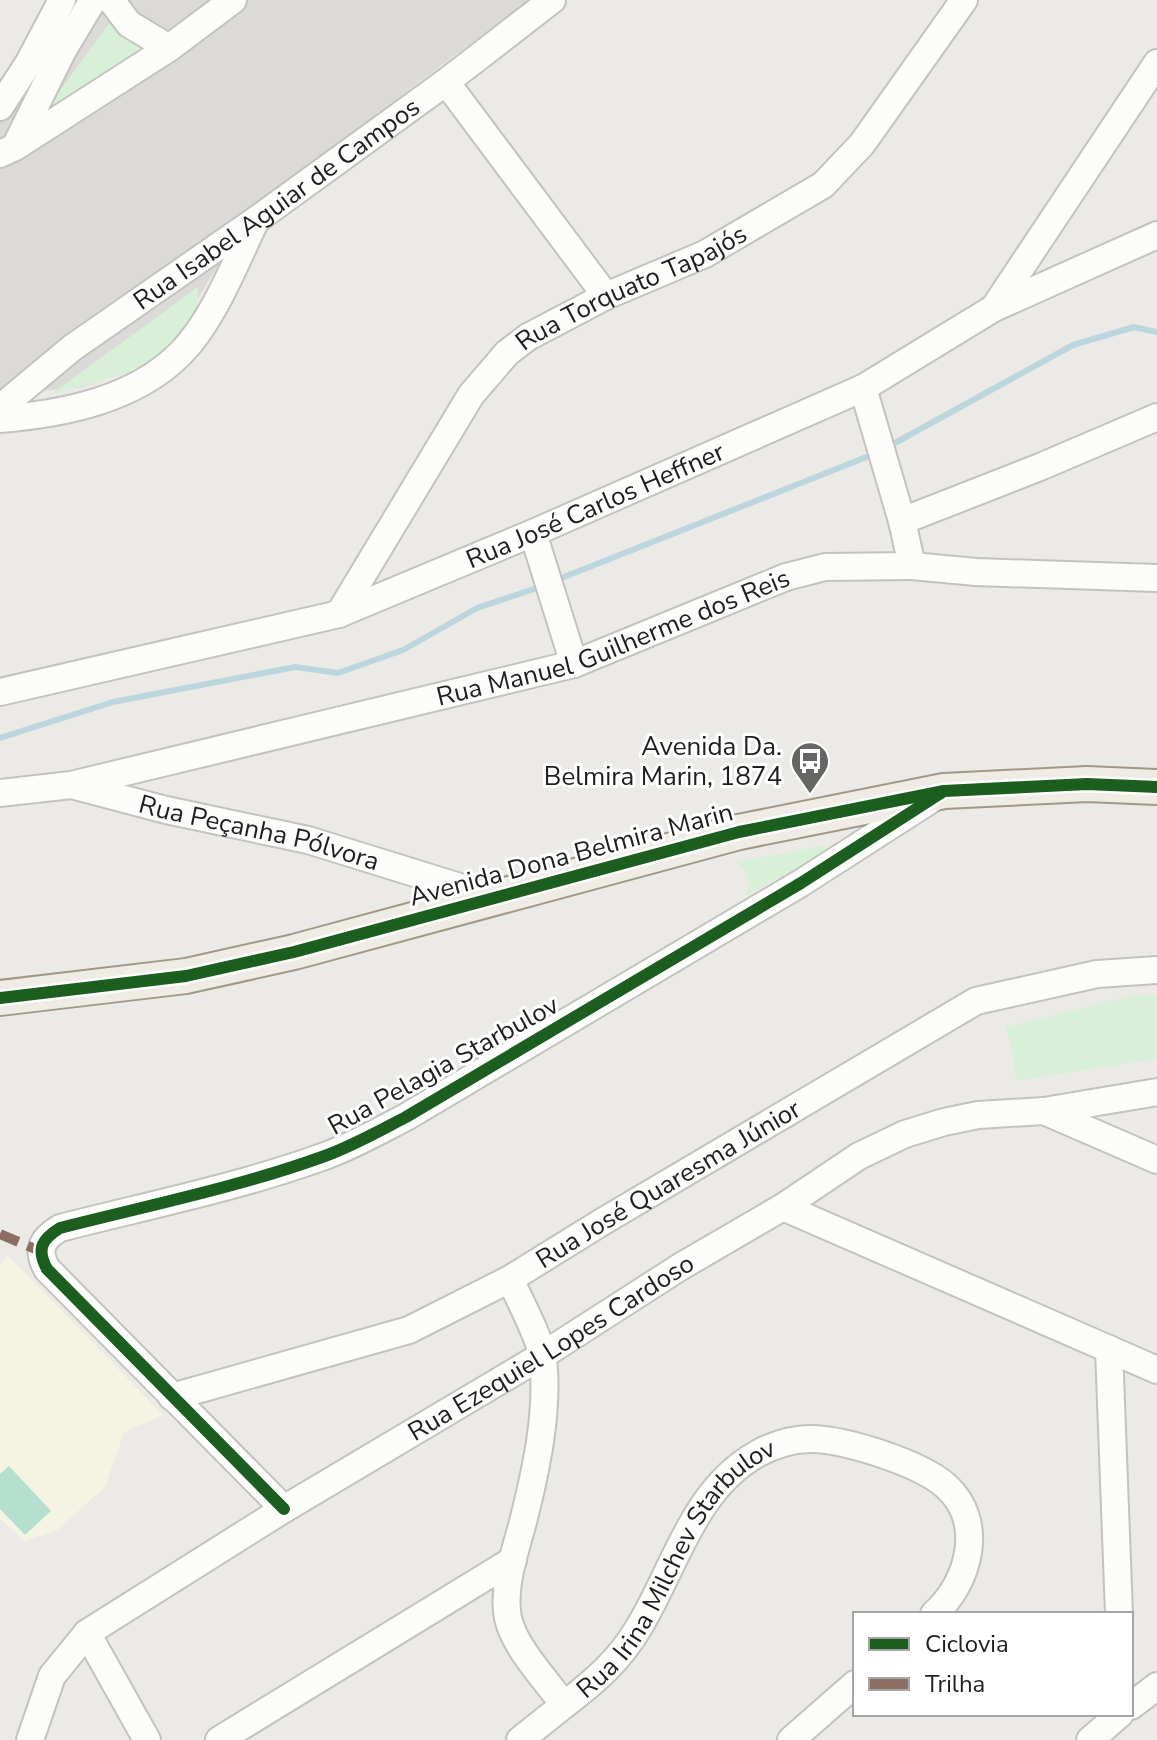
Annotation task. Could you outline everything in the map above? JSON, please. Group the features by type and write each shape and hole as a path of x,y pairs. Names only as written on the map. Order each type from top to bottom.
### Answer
{"main road":[{"name":"Avenida Dona Belmira Marin","path":"0,998 186,976 294,952 739,832 944,791 1087,784 1157,787"}],"street":[{"path":"3,92 62,0"},
{"path":"8,150 93,0"},
{"path":"111,0 129,24 169,48"},
{"path":"8,150 169,48 233,0"},
{"name":"Rua Isabel Aguiar de Campos","path":"0,408 72,348 256,220 446,82 552,0"},
{"name":"Rua Torquato Tapajós","path":"339,614 471,395 507,353 528,337 606,296 705,254 823,185 862,144 964,0"},
{"path":"994,308 1157,63"},
{"path":"446,82 606,296"},
{"path":"0,419 69,410 148,380 181,353 203,323 256,220"},
{"name":"Rua José Carlos Heffner","path":"0,692 339,614 533,533 863,388 994,308 1157,235"},
{"path":"863,388 912,566"},
{"path":"902,521 1157,417"},
{"path":"533,533 574,664"},
{"name":"Rua Manuel Guilherme dos Reis","path":"0,793 71,785 574,664 786,577 825,567 912,566 976,572 1157,578"},
{"name":"Rua Peçanha Pólvora","path":"71,785 166,810 308,840 492,897"},
{"name":"Rua Pelagia Starbulov","path":"284,1509 47,1269 40,1251 42,1242 60,1228 287,1169 325,1157 361,1140 406,1117 801,883 944,791"},
{"name":"Rua José Quaresma Júnior","path":"172,1397 409,1330 510,1279 976,1001 1097,974 1157,970"},
{"name":"Rua Ezequiel Lopes Cardoso","path":"30,1740 52,1676 87,1633 284,1509 783,1207 859,1156 905,1134 944,1122 978,1115 1044,1111 1157,1092"},
{"path":"1044,1111 1157,1160"},
{"path":"783,1207 1157,1370"},
{"name":"Rua Irina Milchev Starbulov","path":"510,1279 543,1355 544,1404 533,1482 513,1560 507,1598 508,1618 515,1638 564,1705 619,1657 659,1592 700,1509 723,1482 755,1455 783,1442 814,1439 842,1442 901,1461 946,1486 961,1507 969,1533 969,1557 962,1579 936,1612"},
{"path":"1109,1349 1119,1612"},
{"path":"219,1740 513,1560"},
{"path":"87,1633 147,1740"},
{"path":"791,1740 853,1686"},
{"path":"1133,1704 1157,1686"},
{"path":"520,1740 564,1705"},
{"path":"1090,1740 1118,1716"}],"shaded area":[{"path":"87,0 529,0 317,158 247,218 165,352 83,387 0,395 0,77 20,83"},
{"path":"8,1255 163,1415 124,1432 105,1487 56,1531 24,1541 0,1519 0,1266"}],"green space":[{"path":"111,21 144,46 148,60 54,122 44,112"},
{"path":"198,287 195,354 50,395"},
{"path":"825,845 828,851 744,896 749,886 748,878 737,862"},
{"path":"1132,995 1157,995 1157,1059 1016,1081 1011,1044 1005,1027"},
{"path":"9,1466 51,1511 25,1535 0,1509 0,1474"}],"waterway":[{"path":"893,444 1073,345 1134,327 1157,332"},
{"path":"554,581 874,454"},
{"path":"0,738 113,702 295,667 338,673 403,650 477,608 540,587"}],"marked path":[{"path":"0,1234 40,1251"}],"cycle path":[{"path":"0,998 186,976 294,952 739,832 944,791 1087,784 1157,787"},
{"path":"284,1509 47,1269 42,1250 49,1236 60,1228 290,1168 365,1138 406,1117 801,883 944,791"}],"place":[{"name":"Avenida Da. Belmira Marin, 1874","path":"810,795"}]}
